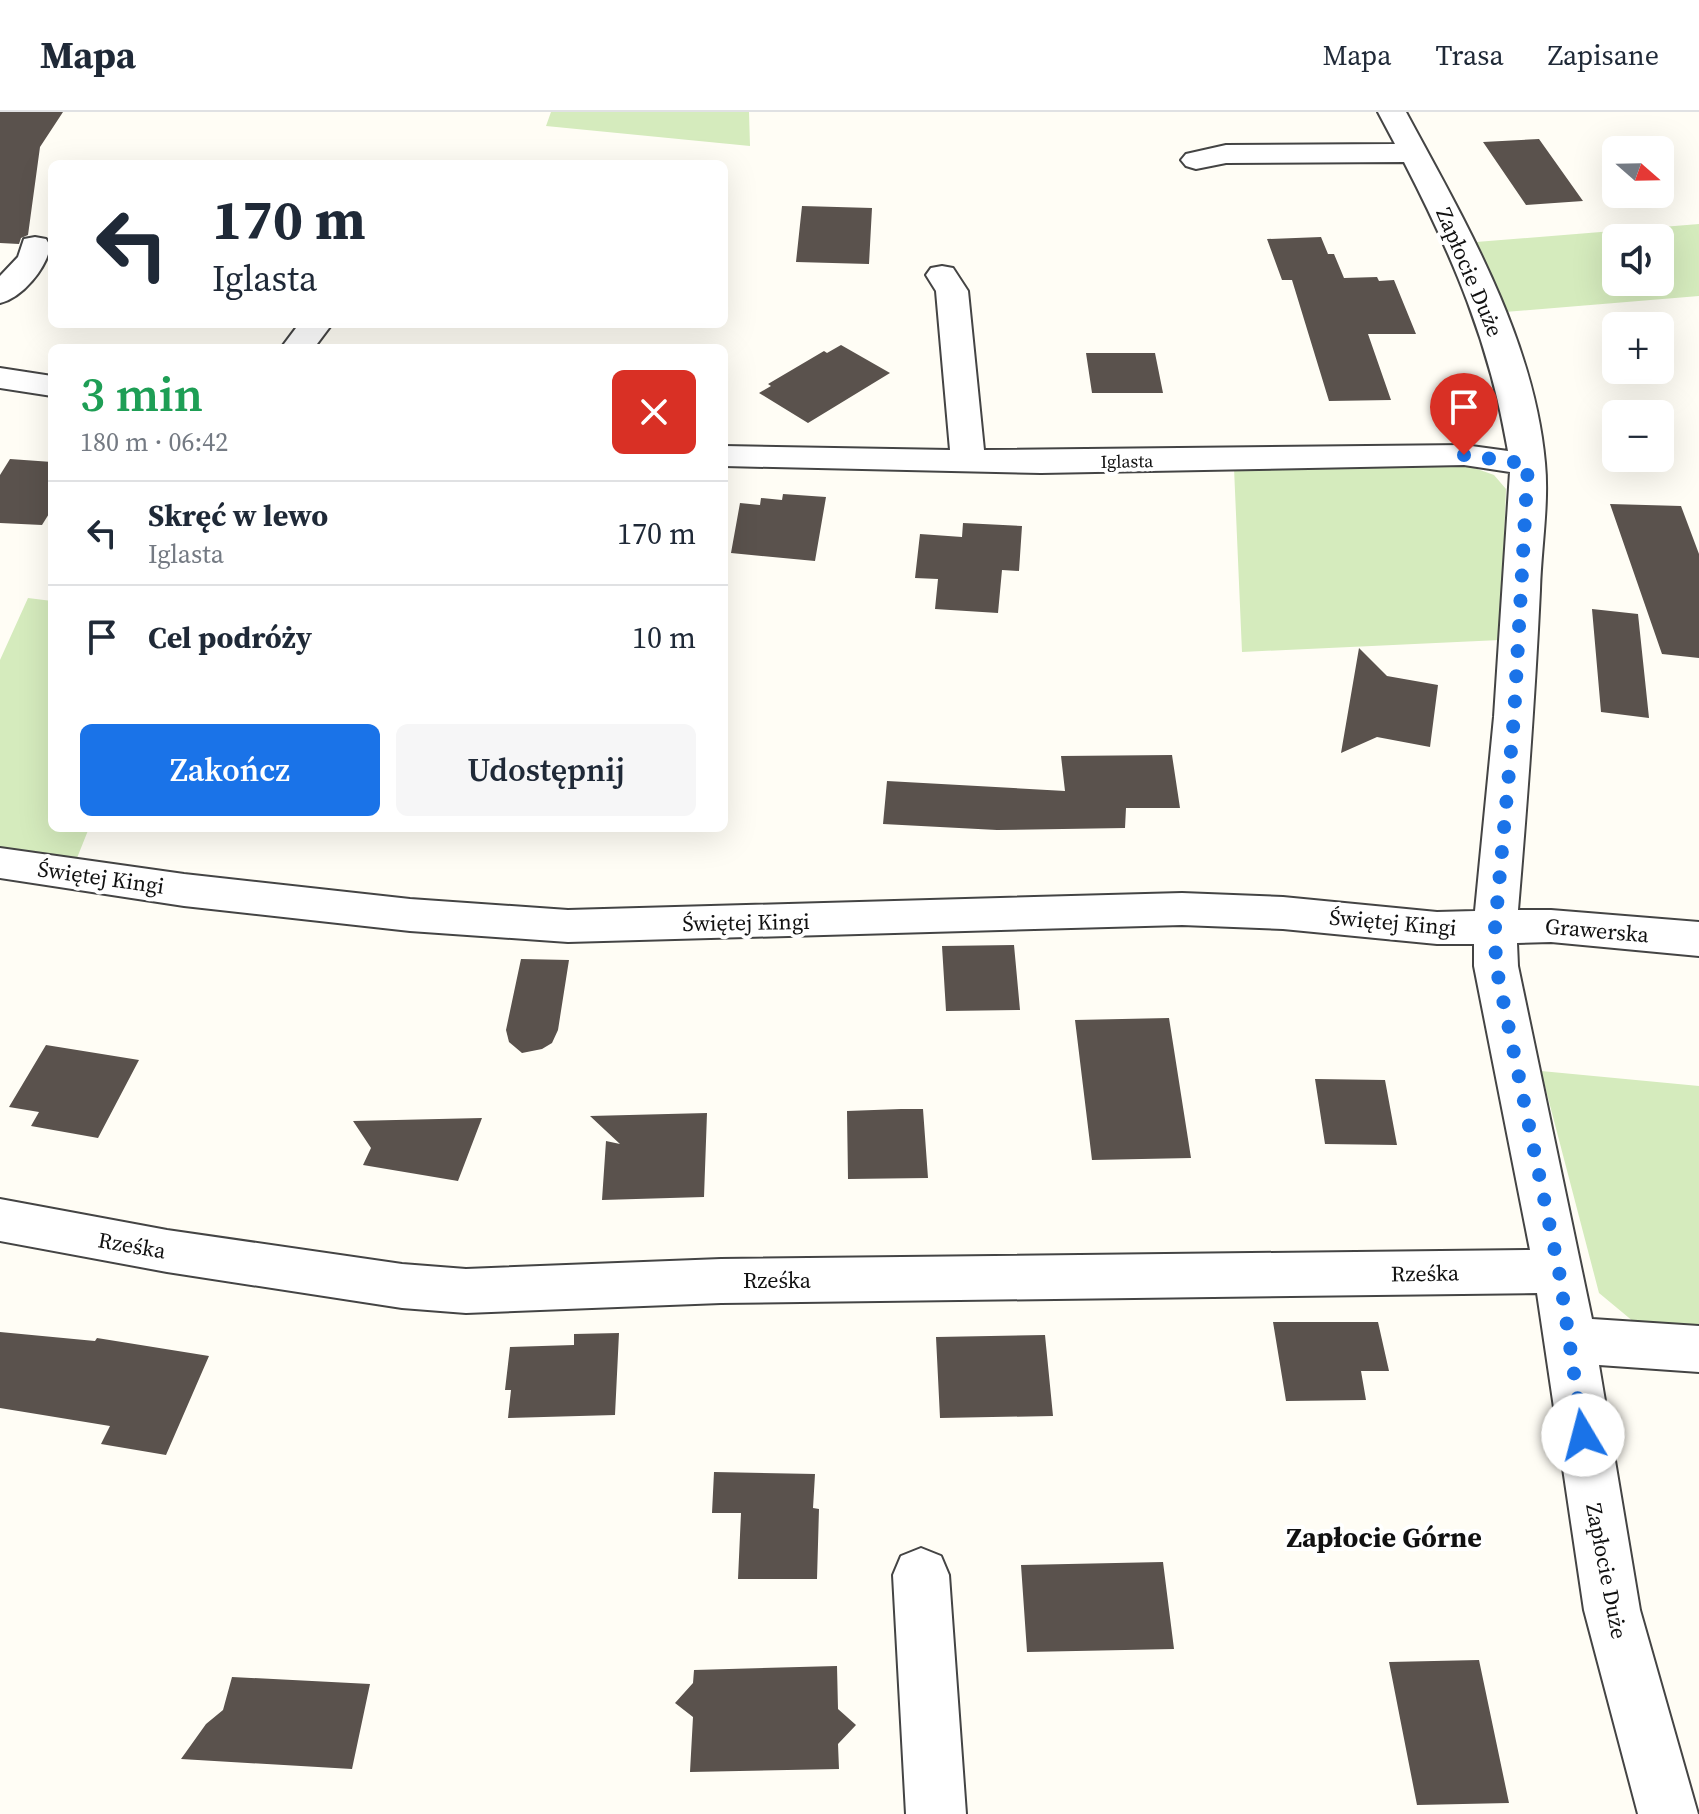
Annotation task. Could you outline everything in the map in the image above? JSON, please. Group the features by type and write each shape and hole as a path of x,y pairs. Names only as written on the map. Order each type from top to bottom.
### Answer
{"street":[{"name":"Zapłocie Duże","path":"1392,112 1461,242 1490,312 1516,397 1528,464 1514,717 1495,928 1496,966 1559,1271 1612,1610 1668,1814"},
{"path":"1196,160 1226,154 1416,153"},
{"path":"0,294 33,259 35,246"},
{"path":"942,275 952,291 968,460"},
{"path":"300,344 313,328"},
{"path":"0,378 48,385"},
{"name":"Iglasta","path":"728,456 1041,462 1464,455 1528,464"},
{"name":"Świętej Kingi","path":"0,863 184,890 395,914 568,926 1182,909 1283,913 1437,928 1495,928"},
{"name":"Grawerska","path":"1495,928 1551,926 1699,939"},
{"name":"Rześka","path":"0,1220 167,1251 402,1286 466,1291 721,1281 1559,1271"},
{"path":"1569,1340 1699,1349"},
{"path":"921,1575 936,1814"}],"green space":[{"path":"551,112 749,112 750,146 546,126"},
{"path":"1699,224 1699,296 1505,312 1476,242 1602,232 1602,296 1674,296 1674,226"},
{"path":"1466,465 1494,475 1506,489 1500,640 1242,652 1234,468"},
{"path":"28,598 48,600 48,832 87,832 75,863 0,853 0,660"},
{"path":"1541,1071 1699,1086 1699,1334 1640,1327 1599,1293"}],"building":[{"path":"0,112 63,112 40,147 28,235 21,238 19,244 0,243"},
{"path":"1539,139 1583,201 1526,205 1483,142"},
{"path":"802,206 872,208 869,264 796,262"},
{"path":"1321,237 1328,254 1334,254 1344,278 1394,280 1416,334 1368,334 1391,400 1329,401 1292,280 1282,280 1267,239"},
{"path":"841,345 890,373 808,423 759,393 771,386 768,384 824,351 827,353"},
{"path":"1086,353 1155,353 1163,393 1092,393"},
{"path":"10,459 48,462 48,515 42,525 0,523 0,475"},
{"path":"783,494 826,497 815,561 731,553 740,503 760,505 761,498 782,500"},
{"path":"1610,504 1681,506 1699,554 1699,658 1662,654"},
{"path":"963,523 1022,526 1019,571 1002,570 998,613 935,609 938,579 915,578 920,534 962,537"},
{"path":"1592,609 1638,614 1649,718 1601,712"},
{"path":"1359,648 1387,676 1438,685 1430,747 1377,737 1341,753"},
{"path":"1172,755 1180,808 1126,808 1125,828 997,830 883,824 887,781 1065,791 1061,756"},
{"path":"1014,945 1020,1010 946,1011 942,946"},
{"path":"521,959 569,960 558,1030 552,1043 542,1049 522,1053 509,1042 506,1030"},
{"path":"1169,1018 1191,1158 1092,1160 1075,1020"},
{"path":"46,1045 139,1060 98,1138 31,1126 39,1112 9,1107"},
{"path":"1315,1079 1385,1080 1397,1145 1325,1144"},
{"path":"923,1109 928,1178 848,1179 847,1111"},
{"path":"707,1113 704,1197 602,1200 606,1141 620,1144 590,1116"},
{"path":"482,1118 458,1181 363,1165 371,1148 353,1121"},
{"path":"1273,1322 1378,1322 1389,1371 1361,1371 1366,1400 1286,1401"},
{"path":"0,1332 95,1341 97,1338 209,1356 166,1455 101,1444 110,1426 0,1408"},
{"path":"619,1333 615,1415 508,1418 511,1390 505,1390 510,1347 574,1345 574,1334"},
{"path":"1045,1335 1053,1416 940,1418 936,1337"},
{"path":"714,1472 815,1474 813,1508 819,1509 817,1579 738,1579 741,1513 712,1513"},
{"path":"1163,1562 1174,1649 1027,1652 1021,1565"},
{"path":"1479,1660 1509,1803 1417,1805 1389,1662"},
{"path":"837,1666 838,1709 856,1725 838,1744 839,1769 690,1772 693,1717 675,1703 693,1683 694,1670"},
{"path":"232,1677 370,1684 352,1769 181,1759 206,1724 223,1710"}],"district":[{"name":"Zapłocie Górne","path":"1384,1537"}],"route":[{"path":"1464,455 1528,464 1514,717 1495,928 1496,966 1559,1271 1583,1435"}]}
